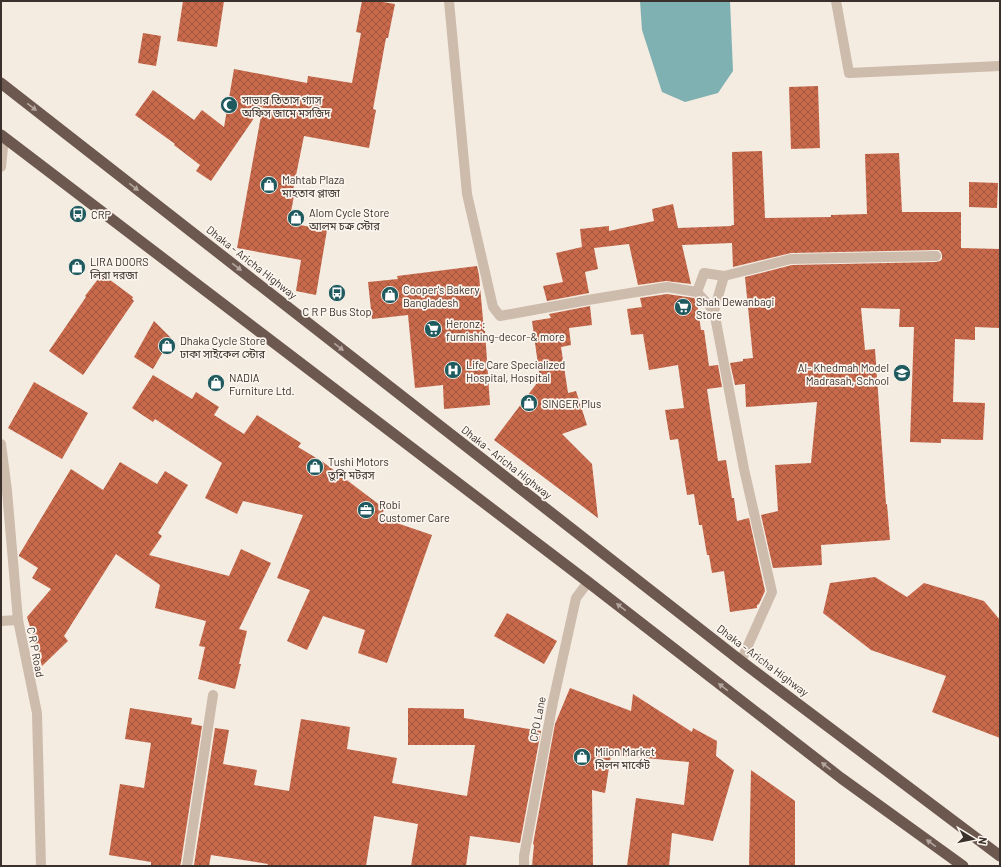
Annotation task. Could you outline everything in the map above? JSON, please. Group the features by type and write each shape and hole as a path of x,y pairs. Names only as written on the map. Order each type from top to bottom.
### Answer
{"highway":[{"name":"Dhaka - Aricha Highway","path":"1,83 741,661 1000,856"},
{"path":"2,136 588,582 841,778 963,866"}],"street":[{"path":"449,1 467,194 493,307 500,316 667,287 697,292 714,311"},
{"path":"836,1 849,73 1000,66"},
{"path":"1,167 2,136"},
{"path":"697,292 704,273 724,276 791,259 936,256"},
{"path":"724,276 714,311 744,469 772,592 741,661"},
{"name":"C R P Road","path":"1,444 7,491 18,620 36,713 41,866"},
{"name":"CPO Lane","path":"524,866 524,856 552,702 576,598 588,582"},
{"path":"1,621 18,620"},
{"path":"187,866 212,695"}],"water":[{"path":"640,1 730,1 733,71 718,93 685,102 662,92 642,30"}],"building":[{"path":"183,1 224,1 217,47 177,41"},
{"path":"362,1 377,1 395,4 388,38 386,38 373,109 376,110 369,148 304,136 293,190 295,190 289,223 327,230 316,295 296,291 301,260 237,248 263,105 211,181 196,171 200,165 174,145 175,144 135,115 153,90 194,120 202,110 224,127 234,69 307,83 308,76 352,83 361,33 356,32"},
{"path":"143,33 161,36 156,66 138,63"},
{"path":"818,86 820,148 791,149 789,87"},
{"path":"762,151 765,218 831,217 831,215 867,214 865,154 899,153 902,212 961,212 961,248 1000,249 1000,328 975,327 975,340 955,339 953,402 985,403 983,440 941,439 941,443 910,442 914,327 899,327 900,309 861,308 865,350 875,349 890,540 821,545 822,565 773,568 761,515 778,511 775,465 811,463 817,402 746,407 745,384 735,385 730,363 753,358 745,277 792,265 936,262 942,259 941,252 939,250 791,253 733,267 732,243 682,245 691,284 666,281 638,285 629,244 594,248 598,269 585,272 589,293 547,301 543,286 563,282 556,253 582,247 580,229 609,226 609,231 654,221 652,209 673,204 678,228 734,225 732,152"},
{"path":"969,182 998,183 997,208 969,207"},
{"path":"477,266 485,331 490,405 444,409 443,385 415,388 408,315 372,319 368,282 398,279 397,276"},
{"path":"102,274 133,297 132,299 134,301 83,375 49,351 86,297 85,296"},
{"path":"667,294 694,298 697,302 701,330 704,330 709,366 718,365 722,387 707,389 718,461 726,460 737,521 749,518 765,591 759,604 757,605 757,608 730,612 724,571 712,573 709,555 707,555 702,525 699,525 694,494 687,495 678,439 670,440 665,410 684,408 678,365 649,370 643,334 631,335 627,309 642,307 640,298"},
{"path":"590,306 592,325 569,328 571,345 561,347 568,393 576,391 587,425 562,434 592,464 598,518 494,440 540,379 532,321 551,318 549,314"},
{"path":"154,321 171,338 153,369 134,357"},
{"path":"153,375 192,399 196,392 219,407 214,415 244,434 257,415 301,443 298,447 323,462 385,509 379,517 432,535 387,663 358,653 365,630 323,616 307,650 287,641 310,590 277,578 303,515 243,501 237,514 205,498 222,463 155,419 153,422 132,408"},
{"path":"34,382 88,413 62,459 8,428"},
{"path":"120,462 157,484 165,471 188,485 158,533 162,536 149,555 229,576 241,549 271,563 239,629 247,631 235,689 198,679 205,647 199,646 206,621 155,608 160,585 116,554 64,636 68,641 42,666 27,617 51,589 32,578 38,568 19,555 71,469 103,490"},
{"path":"875,577 907,597 924,583 984,601 1000,620 1000,738 932,712 946,676 871,650 823,613 830,583"},
{"path":"507,613 557,641 544,664 494,636"},
{"path":"570,688 631,711 633,694 692,732 693,728 717,741 716,756 734,770 713,841 672,833 669,866 627,866 636,798 684,805 689,762 611,755 605,793 592,790 593,866 532,866 533,844 555,724"},
{"path":"130,708 192,718 191,724 202,726 180,866 151,866 151,862 109,855 120,784 144,788 151,743 125,739"},
{"path":"408,708 464,709 464,718 541,731 520,843 470,836 466,866 411,866 418,824 374,816 366,866 267,866 268,864 211,855 209,866 194,865 215,728 229,730 223,764 257,770 254,785 289,791 301,719 350,727 347,749 397,758 392,783 467,796 475,745 408,745"},
{"path":"751,770 795,801 795,866 749,866"}],"place":[{"name":"সাভার তিতাস গ্যাস অফিস জামে মসজিদ","path":"229,105"},
{"name":"Mahtab Plaza মাহতাব প্লাজা","path":"269,185"},
{"name":"CRP","path":"78,214"},
{"name":"Alom Cycle Store আলম চক্র স্টোর","path":"296,218"},
{"name":"LIRA DOORS লিরা দরজা","path":"77,267"},
{"name":"C R P Bus Stop","path":"337,293"},
{"name":"Cooper's Bakery Bangladesh","path":"390,295"},
{"name":"Shah Dewanbagi Store","path":"683,307"},
{"name":"Heronz : furnishing-decor-& more","path":"433,329"},
{"name":"Dhaka Cycle Store ঢাকা সাইকেল স্টোর","path":"167,346"},
{"name":"Life Care Specialized Hospital, Hospital","path":"453,370"},
{"name":"Al- Khedmah Model Madrasah, School","path":"902,373"},
{"name":"NADIA Furniture Ltd.","path":"216,383"},
{"name":"SINGER Plus","path":"529,403"},
{"name":"Tushi Motors তুশি মটরস","path":"315,467"},
{"name":"Robi Customer Care","path":"366,510"},
{"name":"Milon Market মিলন মার্কেট","path":"582,757"}]}
